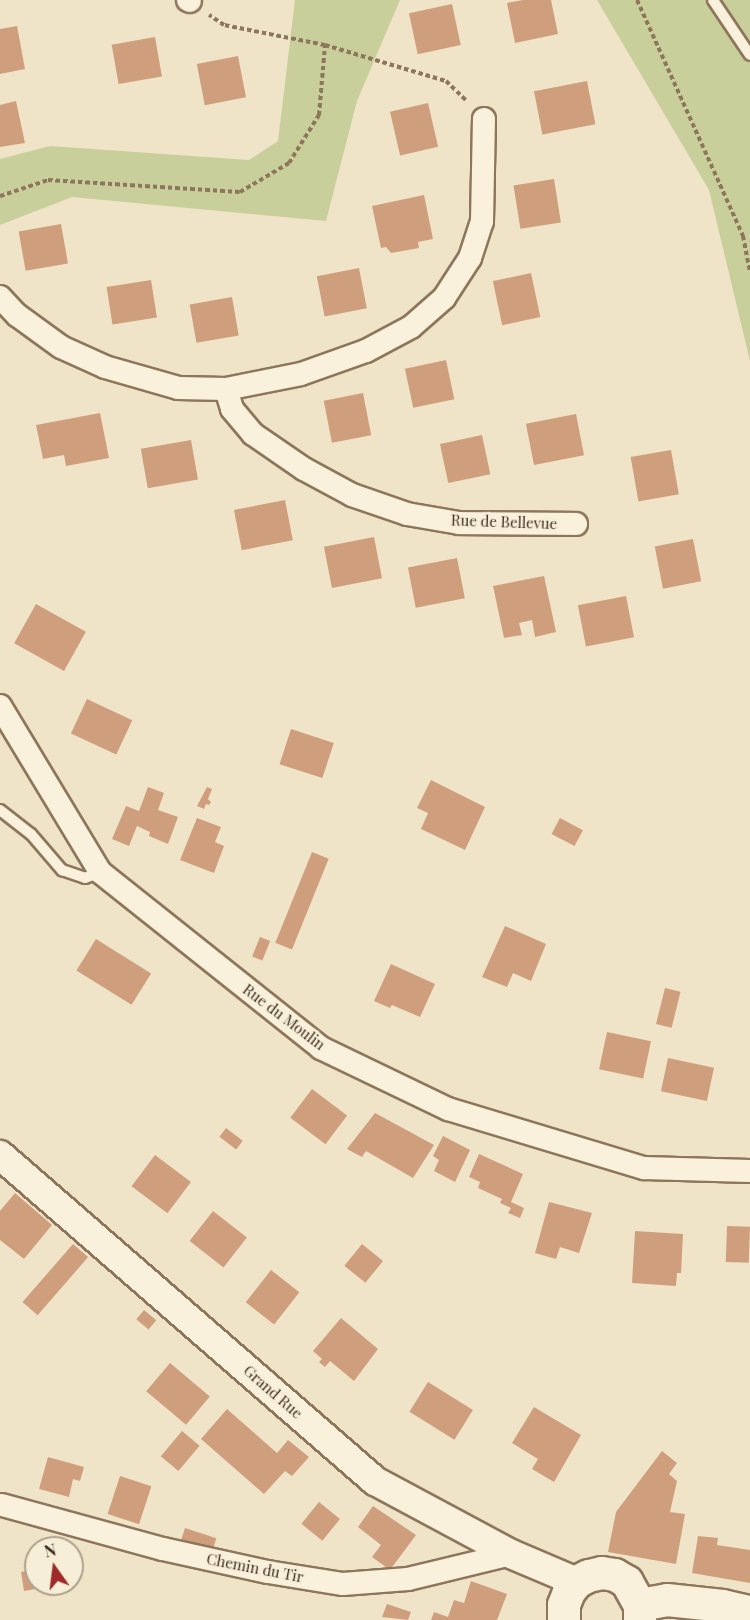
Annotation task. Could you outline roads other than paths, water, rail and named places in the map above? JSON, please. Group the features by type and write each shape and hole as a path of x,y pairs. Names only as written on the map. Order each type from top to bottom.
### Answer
{"main road":[{"path":"564,1620 564,1605 569,1592 577,1582 596,1574 615,1575 627,1582 640,1612 668,1600 723,1606 750,1612"}],"street":[{"path":"0,297 16,315 61,347 105,367 178,388 226,389 302,374 366,351 411,327 444,298 470,258 482,222 484,118"},
{"name":"Rue de Bellevue","path":"226,389 232,409 253,434 304,469 352,495 407,514 459,523 576,524"},
{"name":"Rue du Moulin","path":"0,706 99,872 321,1048 448,1109 644,1168 750,1171"},
{"name":"Grand Rue","path":"0,1155 375,1481 511,1554 577,1582"},
{"name":"Chemin du Tir","path":"2,1505 163,1549 268,1572 343,1584 408,1579 511,1554"}],"lane":[{"path":"713,0 750,55"},
{"path":"0,810 31,834 62,870 85,878 99,872"}]}
